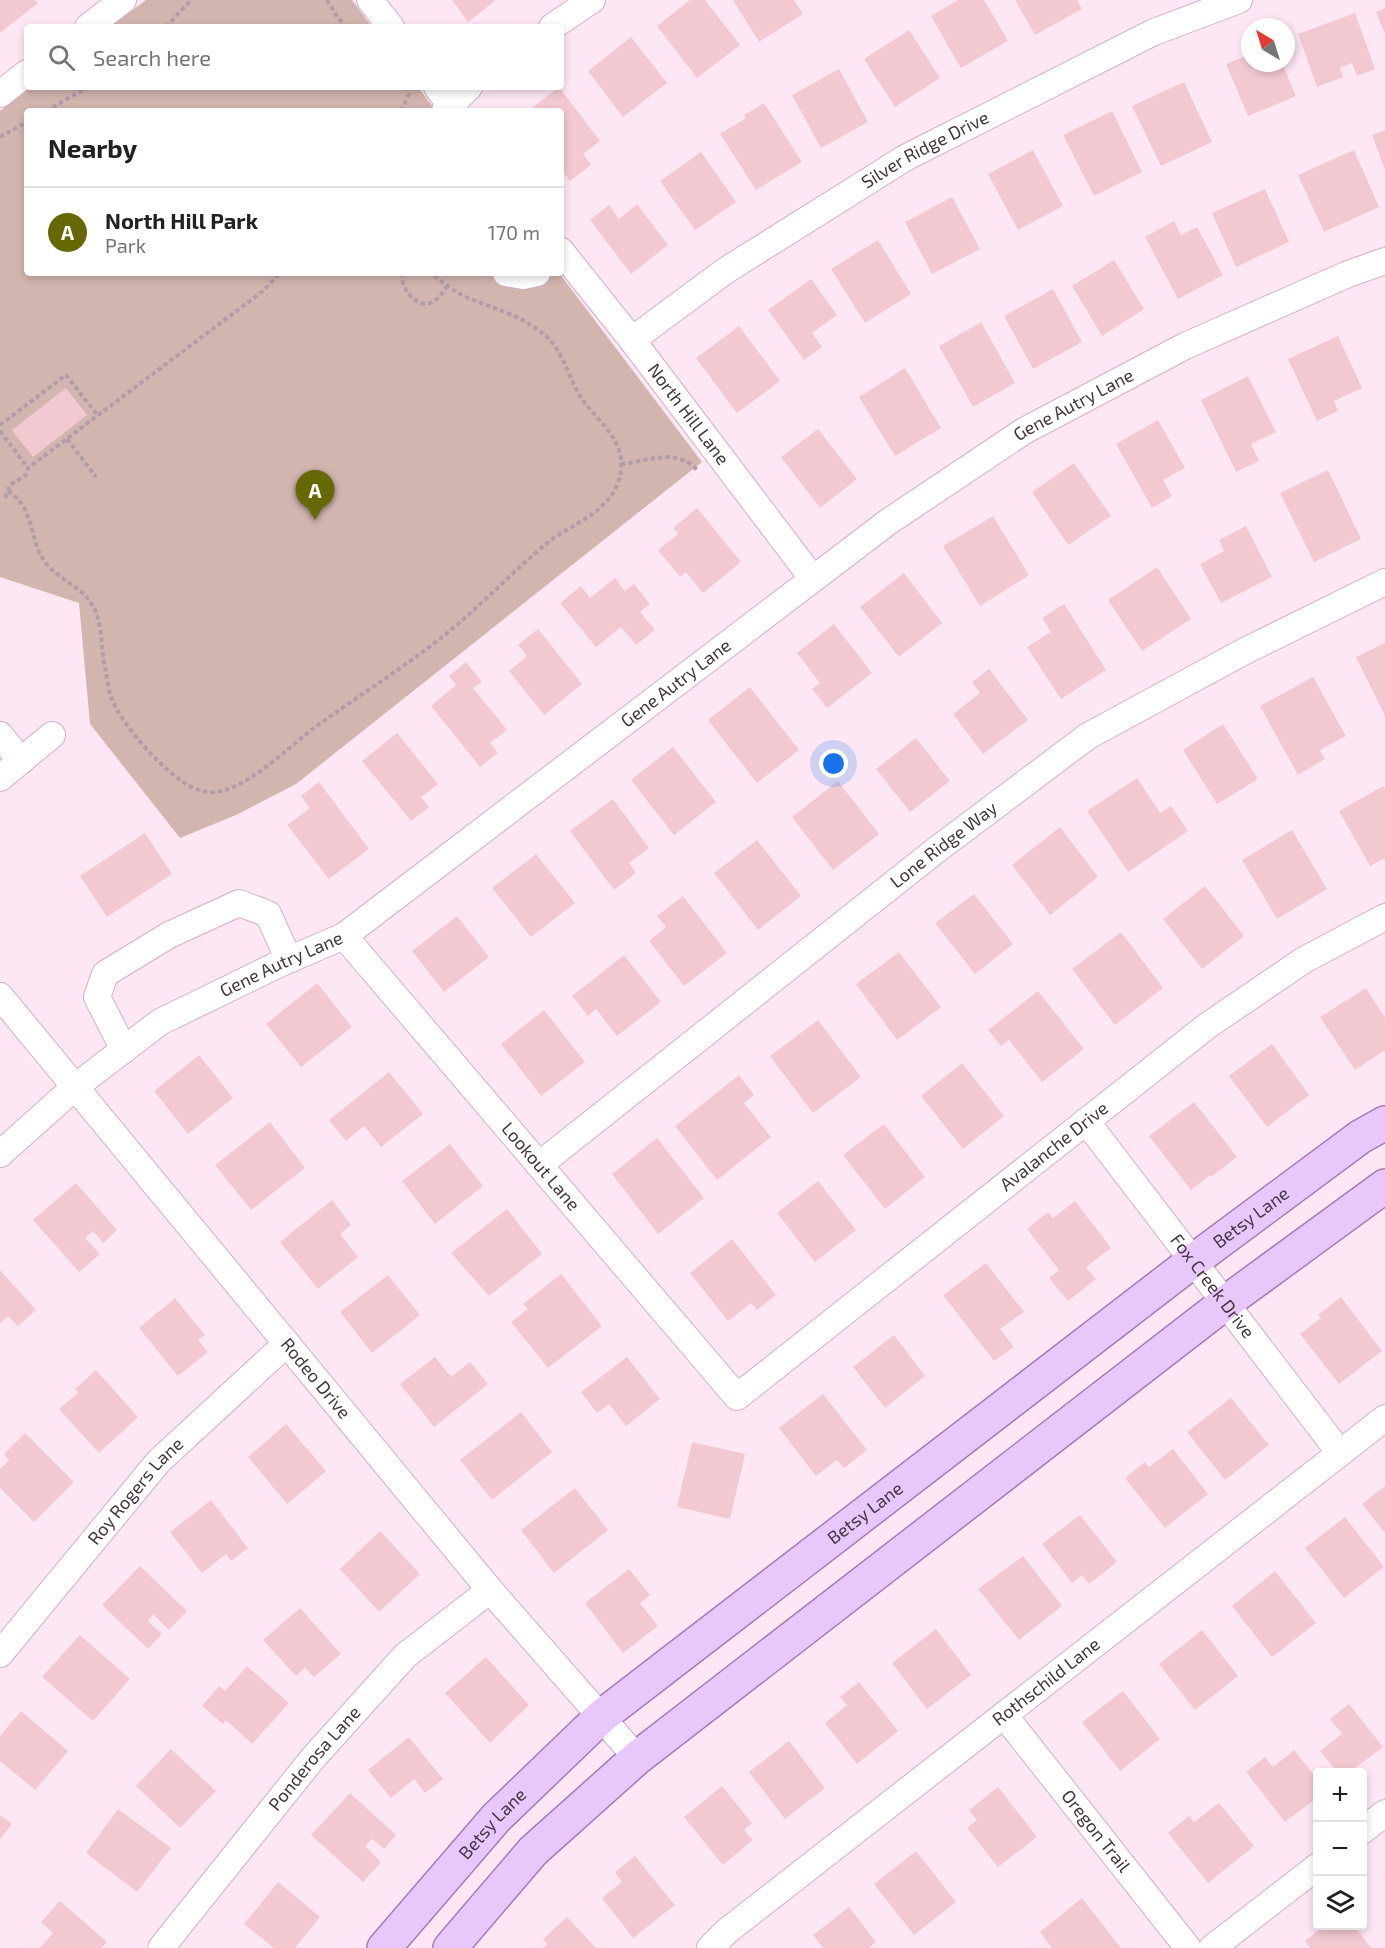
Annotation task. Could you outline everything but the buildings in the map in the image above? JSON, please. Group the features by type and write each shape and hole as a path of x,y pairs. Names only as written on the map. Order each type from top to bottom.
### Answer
{"main road":[{"name":"Betsy Lane","path":"384,1948 496,1818 602,1716 1193,1261 1360,1137 1385,1123"},
{"path":"450,1948 533,1851 637,1758 1225,1303 1385,1186"}],"street":[{"path":"91,24 123,0"},
{"path":"370,0 389,24"},
{"path":"556,24 592,0"},
{"name":"Silver Ridge Drive","path":"632,340 725,271 905,158 1154,32 1239,0"},
{"path":"0,94 24,75"},
{"path":"447,103 465,90"},
{"name":"North Hill Lane","path":"564,258 632,340 813,579"},
{"name":"Gene Autry Lane","path":"0,1154 75,1087 160,1022 344,936 888,522 1024,431 1185,346 1348,274 1385,261"},
{"name":"Lone Ridge Way","path":"539,1165 935,851 1088,736 1245,651 1385,582"},
{"path":"0,735 21,761"},
{"path":"0,778 52,735"},
{"path":"124,1050 97,997 105,974 169,936 239,903 268,914 289,960"},
{"name":"Avalanche Drive","path":"737,1397 1207,1026 1304,960 1385,917"},
{"name":"Lookout Lane","path":"344,936 737,1397"},
{"name":"Rodeo Drive","path":"0,996 490,1590 637,1758"},
{"name":"Fox Creek Drive","path":"1086,1121 1340,1454"},
{"name":"Roy Rogers Lane","path":"0,1654 158,1462 286,1343"},
{"name":"Rothschild Lane","path":"710,1948 727,1930 1385,1418"},
{"name":"Ponderosa Lane","path":"160,1948 313,1758 405,1656 490,1590"},
{"name":"Oregon Trail","path":"1004,1715 1188,1948"},
{"path":"1367,1827 1385,1813"},
{"path":"1212,1948 1313,1869"}],"path":[{"path":"169,24 191,0"},
{"path":"327,0 344,24"},
{"path":"51,108 83,90"},
{"path":"402,108 409,94 407,90"},
{"path":"0,137 24,124"},
{"path":"5,498 10,485 26,476 28,468 263,291 277,276"},
{"path":"402,276 407,292 423,303 431,303 447,286"},
{"path":"8,491 22,503 29,516 38,551 46,565 55,575 83,594 91,603 100,628 104,664 112,698 122,718 137,738 169,772 185,784 198,790 224,791 256,774 318,726 441,638 480,606 547,543 606,503 617,487 621,475 619,449 614,438 583,400 556,347 546,337 514,315 464,296 435,276"},
{"path":"0,425 66,375 98,416"},
{"path":"0,430 28,468"},
{"path":"67,439 96,477"},
{"path":"621,464 671,456 682,458 698,471"}],"shaded area":[{"path":"146,0 352,0 370,24 114,24"},
{"path":"27,90 420,90 434,108 24,108 24,276 561,276 702,462 296,784 236,815 180,838 90,724 79,603 0,577 0,111"}],"place":[{"name":"North Hill Park","path":"315,520"}]}
